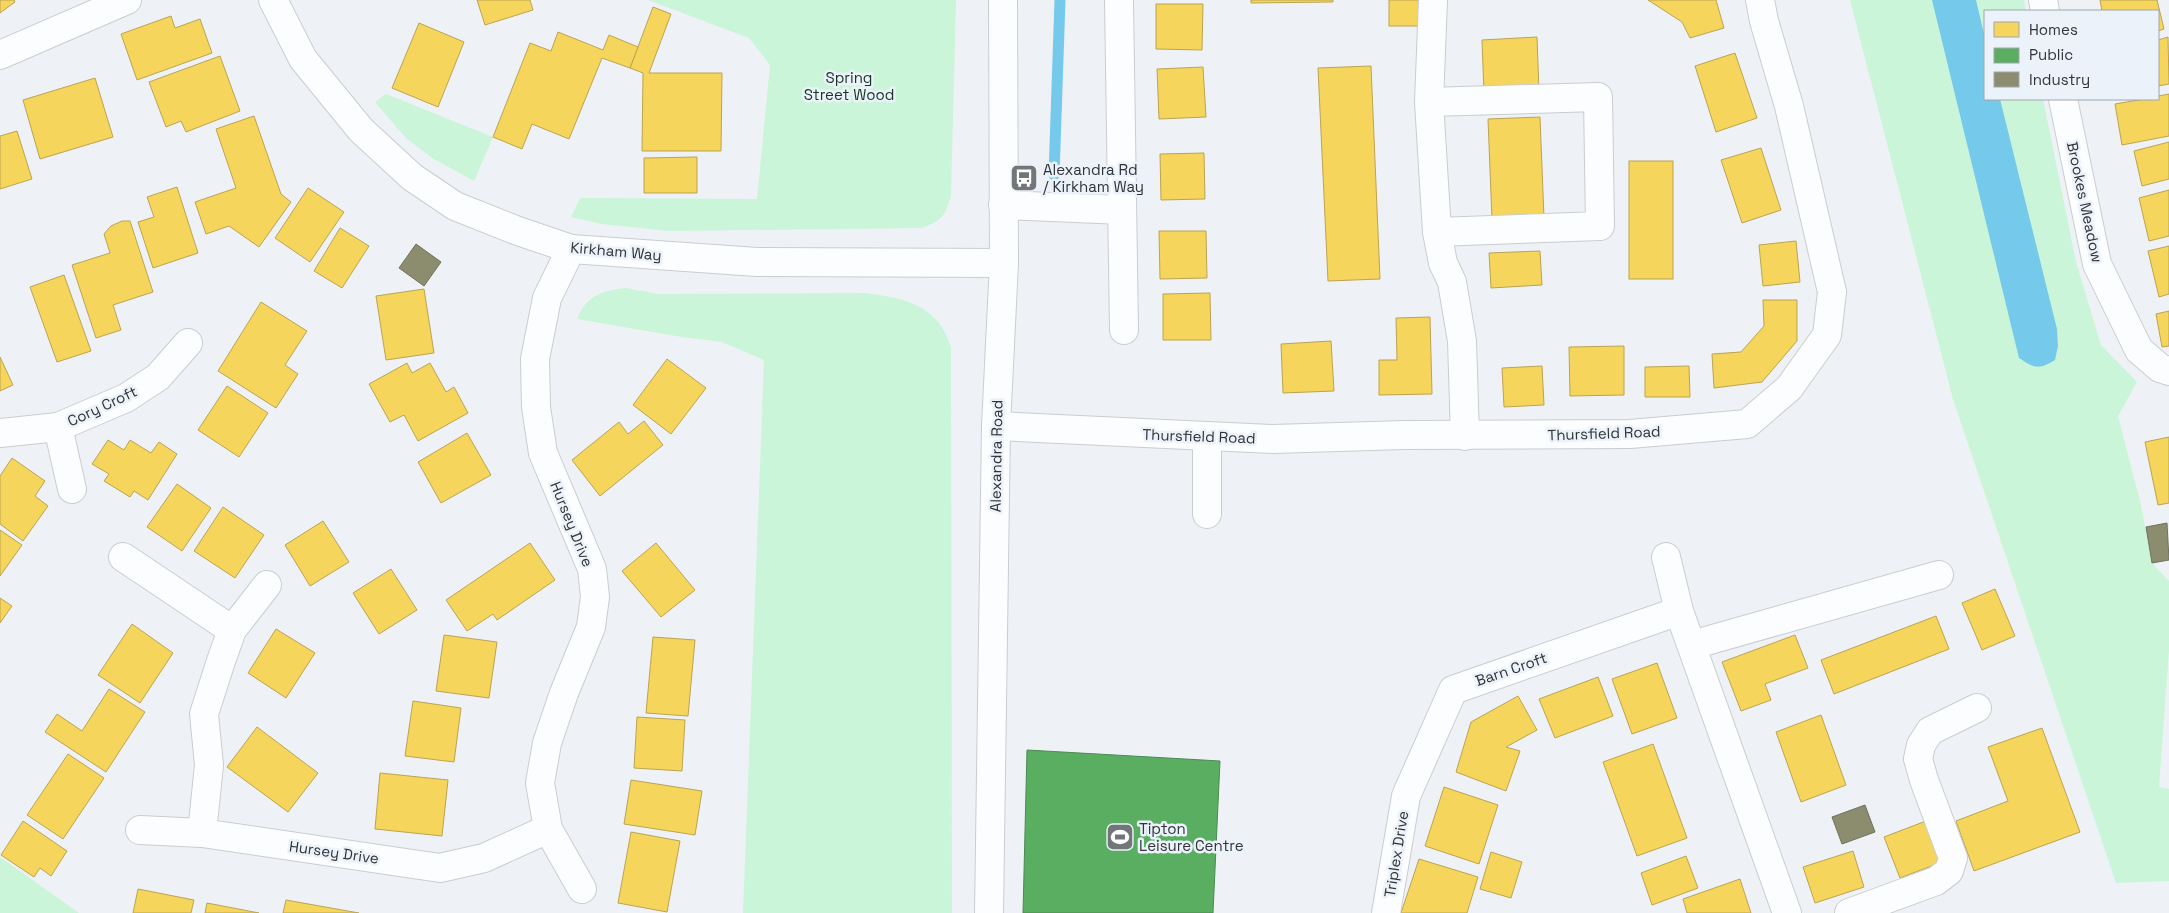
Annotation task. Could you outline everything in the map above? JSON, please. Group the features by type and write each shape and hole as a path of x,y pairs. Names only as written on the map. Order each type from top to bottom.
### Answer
{"street":[{"path":"0,54 127,0"},
{"name":"Kirkham Way","path":"273,0 303,59 361,130 412,178 455,206 571,249 757,262 1004,263"},
{"name":"Alexandra Road","path":"989,913 996,426 1004,263 1003,0"},
{"path":"1119,0 1124,330"},
{"path":"1433,0 1429,102 1436,232 1443,262 1452,282 1462,341 1465,436"},
{"name":"Thursfield Road","path":"996,426 1273,439 1404,434 1465,436 1630,434 1747,424 1789,388 1827,335 1832,292 1789,106 1764,21 1760,0"},
{"path":"1429,102 1598,97 1600,226 1436,232"},
{"name":"Brookes Meadow","path":"2063,100 2097,264 2139,350 2160,368 2169,371"},
{"path":"1003,205 1122,210"},
{"name":"Hursey Drive","path":"571,249 547,298 535,360 536,406 543,453 592,569 595,597 591,627 564,693 548,743 540,783 548,829 582,889"},
{"name":"Cory Croft","path":"0,433 58,427 126,398 158,377 188,343"},
{"name":"Cory Croft","path":"58,427 72,489"},
{"path":"1207,437 1207,514"},
{"path":"123,557 232,630"},
{"path":"1666,557 1679,610 1787,913"},
{"path":"1692,645 1939,575"},
{"path":"202,833 209,765 204,714 220,661 232,630 266,585"},
{"name":"Barn Croft","path":"1406,796 1453,690 1679,610"},
{"path":"1849,913 1936,881 1949,871 1953,858 1924,780 1918,759 1920,745 1930,731 1977,708"},
{"name":"Triplex Drive","path":"1386,913 1406,796"},
{"name":"Hursey Drive","path":"140,830 202,833 440,868 484,858 548,829"}],"green space":[{"name":"Spring Street Wood","path":"648,0 956,0 951,196 947,209 938,221 921,228 669,231 601,224 571,217 580,198 757,199 770,65 749,38"},
{"path":"1850,0 2024,0 2026,10 1984,10 1984,100 2043,100 2076,262 2101,345 2137,382 2118,416 2141,505 2152,563 2169,581 2169,650 2159,787 2169,789 2169,881 2116,883 1953,399"},
{"path":"386,94 493,137 474,181 432,158 406,138 375,102"},
{"path":"625,288 659,294 865,293 880,295 907,301 919,306 938,322 946,333 951,348 952,913 743,913 764,360 722,342 577,319 585,305 595,296"},
{"path":"0,857 79,913 0,913"}],"water":[{"path":"1932,0 1976,0 1984,34 1984,100 2000,100 2057,329 2058,346 2055,360 2045,365 2033,366 2019,358"}],"building: Homes":[{"path":"0,0 14,0 15,2 0,13"},
{"path":"477,0 530,0 533,10 485,25"},
{"path":"1251,0 1333,0 1333,2 1251,3"},
{"path":"1389,0 1421,0 1421,26 1389,26"},
{"path":"1648,0 1716,0 1724,28 1690,38 1682,22"},
{"path":"2100,0 2157,0 2164,29 2159,31 2159,10 2102,10"},
{"path":"1156,4 1203,4 1202,50 1156,49"},
{"path":"653,7 671,14 649,73 722,73 721,151 642,151 643,73 630,68"},
{"path":"171,16 175,28 200,19 212,53 137,80 121,34"},
{"path":"419,23 464,42 438,107 392,88"},
{"path":"558,32 603,50 609,35 638,47 630,68 602,58 569,139 532,124 522,149 493,137 530,43 551,51"},
{"path":"1537,37 1539,92 1484,94 1482,40"},
{"path":"2168,37 2169,84 2159,86 2159,40"},
{"path":"1735,53 1757,118 1716,132 1695,66"},
{"path":"220,56 240,111 186,132 181,121 166,127 149,82"},
{"path":"1371,66 1380,279 1328,281 1318,68"},
{"path":"1203,67 1206,117 1159,119 1157,69"},
{"path":"95,78 113,137 40,159 23,100"},
{"path":"2169,94 2169,136 2122,145 2115,104 2138,100 2159,100 2159,96"},
{"path":"254,116 281,194 291,202 259,247 229,226 206,234 195,202 236,188 216,129"},
{"path":"1540,117 1544,218 1492,220 1488,119"},
{"path":"17,131 32,179 0,189 0,136"},
{"path":"2169,142 2169,179 2142,186 2134,151"},
{"path":"1761,148 1781,210 1742,223 1721,160"},
{"path":"1204,153 1205,199 1161,200 1160,154"},
{"path":"697,157 697,193 644,193 644,158"},
{"path":"1629,161 1673,161 1673,279 1629,279"},
{"path":"177,187 198,253 153,268 138,222 154,217 147,197"},
{"path":"308,188 344,212 310,262 275,238"},
{"path":"2169,190 2169,236 2149,241 2139,198"},
{"path":"122,221 130,221 153,292 113,305 121,330 96,338 72,265 110,253 104,234 111,226"},
{"path":"340,228 369,246 342,288 314,271"},
{"path":"1159,231 1206,231 1207,278 1160,279"},
{"path":"1796,241 1800,282 1763,286 1759,245"},
{"path":"2169,246 2169,294 2159,297 2148,251"},
{"path":"1540,251 1542,285 1491,288 1489,253"},
{"path":"64,275 91,351 57,362 30,287"},
{"path":"424,289 434,353 386,360 376,296"},
{"path":"1210,293 1211,340 1163,340 1163,294"},
{"path":"1763,300 1797,300 1797,341 1762,382 1714,388 1712,354 1741,352 1764,326"},
{"path":"261,302 307,331 285,365 298,374 276,408 218,371"},
{"path":"2169,311 2169,346 2162,347 2156,314"},
{"path":"1430,317 1432,394 1379,395 1379,360 1397,360 1396,318"},
{"path":"1331,341 1334,391 1283,393 1281,344"},
{"path":"1624,346 1624,395 1570,396 1569,347"},
{"path":"0,357 13,385 0,391"},
{"path":"667,359 706,388 671,434 633,405"},
{"path":"407,363 412,373 430,363 446,392 454,387 468,413 418,441 404,415 390,422 369,384"},
{"path":"1542,366 1544,405 1504,407 1502,368"},
{"path":"1689,366 1690,397 1645,397 1645,367"},
{"path":"227,386 268,413 239,457 198,430"},
{"path":"644,421 663,445 600,496 572,460 619,422 628,434"},
{"path":"467,433 491,475 441,503 418,462"},
{"path":"2169,437 2169,503 2158,505 2145,442"},
{"path":"108,440 124,450 130,440 151,453 159,442 177,454 148,500 134,491 130,497 104,481 109,474 92,464"},
{"path":"12,458 45,481 35,496 48,506 23,541 0,524 0,476"},
{"path":"177,484 211,508 182,551 147,527"},
{"path":"223,507 264,535 235,578 194,551"},
{"path":"323,521 349,562 310,586 285,545"},
{"path":"0,530 22,545 0,576"},
{"path":"530,543 555,580 497,620 493,614 467,631 446,600"},
{"path":"656,543 695,590 661,617 622,571"},
{"path":"391,569 417,610 379,634 353,593"},
{"path":"1995,589 2015,636 1982,650 1962,603"},
{"path":"0,598 12,606 0,623"},
{"path":"1936,616 1949,649 1834,694 1821,660"},
{"path":"132,624 173,653 140,703 98,675"},
{"path":"276,629 315,653 286,698 248,673"},
{"path":"444,635 497,642 489,698 436,691"},
{"path":"1795,635 1808,668 1765,684 1771,700 1741,711 1722,662"},
{"path":"653,637 695,640 688,716 646,713"},
{"path":"1657,663 1677,718 1632,734 1612,679"},
{"path":"1598,677 1613,716 1555,738 1539,699"},
{"path":"109,689 145,712 106,772 45,732 57,714 82,731"},
{"path":"1518,696 1537,730 1506,747 1520,751 1506,791 1456,772 1471,722"},
{"path":"413,701 461,708 454,762 405,756"},
{"path":"1821,715 1846,785 1801,802 1776,732"},
{"path":"637,717 685,720 682,771 634,768"},
{"path":"257,727 318,773 288,812 227,767"},
{"path":"2042,728 2080,832 1974,871 1956,821 2008,801 1988,747"},
{"path":"1653,744 1687,838 1637,856 1603,762"},
{"path":"68,754 104,778 63,839 27,815"},
{"path":"380,773 448,780 442,836 375,829"},
{"path":"631,780 702,791 695,835 624,824"},
{"path":"1444,787 1498,805 1479,864 1425,846"},
{"path":"23,821 67,851 51,876 40,868 34,877 1,855"},
{"path":"1926,821 1942,862 1900,878 1884,837"},
{"path":"631,832 680,841 667,912 618,903"},
{"path":"1853,851 1864,887 1815,903 1803,867"},
{"path":"1491,852 1522,862 1511,898 1480,889"},
{"path":"1686,856 1698,888 1652,905 1641,873"},
{"path":"1419,859 1478,877 1467,913 1401,913"},
{"path":"1740,879 1751,913 1687,913 1683,899"},
{"path":"138,889 194,900 191,913 133,913"},
{"path":"286,900 359,913 283,913"},
{"path":"207,903 259,913 205,913"}],"building: Public":[{"name":"Tipton Leisure Centre","path":"1027,750 1220,761 1213,913 1023,913"}],"building: Industry":[{"path":"416,244 441,262 424,286 399,268"},
{"path":"2167,523 2169,560 2152,563 2146,527"},
{"path":"1865,805 1875,832 1842,844 1832,817"}],"waterway":[{"path":"1054,175 1060,0"}],"place":[{"name":"Alexandra Rd / Kirkham Way","path":"1024,178"},
{"name":"Tipton Leisure Centre","path":"1120,837"}]}
